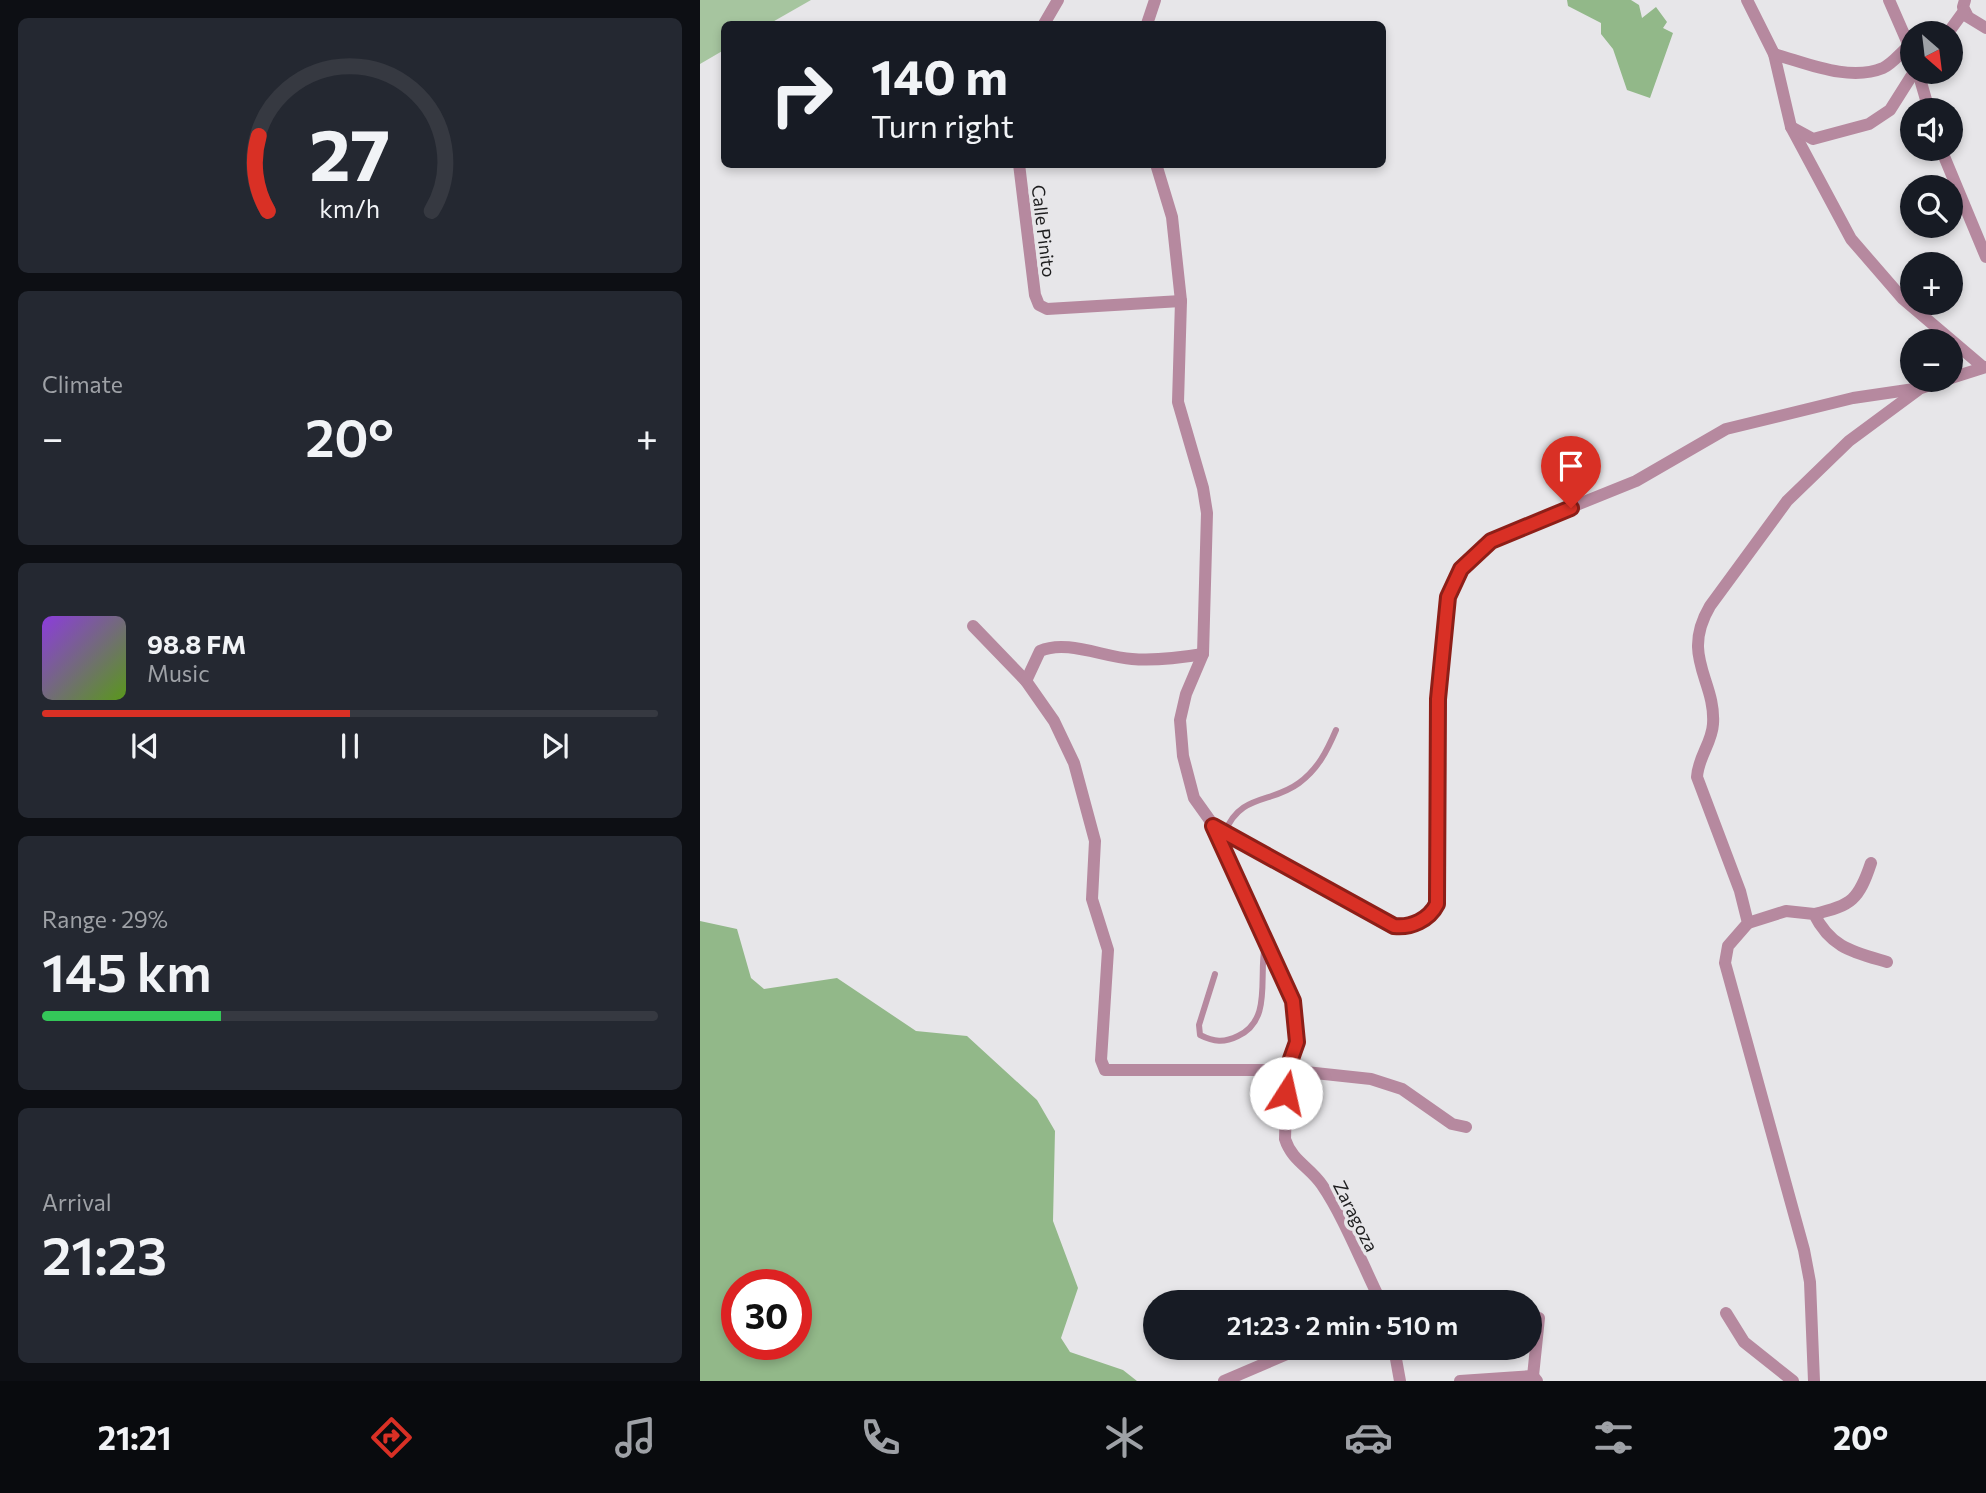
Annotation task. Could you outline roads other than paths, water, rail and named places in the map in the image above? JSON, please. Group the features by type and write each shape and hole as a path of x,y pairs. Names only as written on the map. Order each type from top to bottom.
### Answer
{"street":[{"path":"1046,21 1058,0"},
{"path":"1148,21 1155,0"},
{"path":"1747,0 1774,54 1791,127 1838,219 1867,260 1903,299 1985,367"},
{"path":"1889,0 1900,23"},
{"path":"1964,6 1968,18 1986,28"},
{"path":"1774,54 1853,72 1881,69 1900,56"},
{"path":"1791,127 1813,139 1869,124 1890,110 1908,84"},
{"path":"1946,161 1986,257"},
{"name":"Calle Pinito","path":"1020,168 1037,302 1047,309 1181,301"},
{"path":"1026,681 1040,651 1055,646 1132,659 1171,659 1203,654 1207,513 1203,488 1177,394 1181,301 1172,217 1157,168"},
{"path":"1963,374 1985,367"},
{"path":"1219,829 1394,926 1403,927 1424,920 1437,904 1438,699 1448,597 1470,559 1502,535 1636,481 1726,429 1853,398 1900,391"},
{"path":"1748,923 1740,891 1697,777 1697,762 1713,727 1700,668 1698,639 1701,622 1787,501 1849,441 1916,392"},
{"path":"973,626 1026,681 1065,742 1093,830 1091,891 1110,966 1101,1060 1105,1070 1287,1070 1371,1079 1398,1087 1452,1124 1466,1127"},
{"name":"Zaragoza","path":"1203,654 1186,694 1181,732 1188,782 1219,829 1293,1001 1297,1042 1287,1070 1285,1139 1288,1148 1293,1158 1322,1185 1375,1290"},
{"path":"1814,1381 1810,1282 1804,1250 1725,963 1728,946 1748,923 1786,911 1814,914 1838,909 1857,897 1871,863"},
{"path":"1814,914 1831,941 1887,962"},
{"path":"1726,1313 1744,1342 1793,1381"},
{"path":"1224,1381 1273,1360"},
{"path":"1396,1360 1400,1381"},
{"path":"1460,1381 1535,1378 1536,1360"}],"lane":[{"path":"1219,829 1240,809 1261,798 1284,792 1315,769 1336,730"},
{"path":"1216,974 1199,1025 1200,1035 1224,1041 1240,1035 1254,1025 1263,990 1262,957 1266,940"}]}
